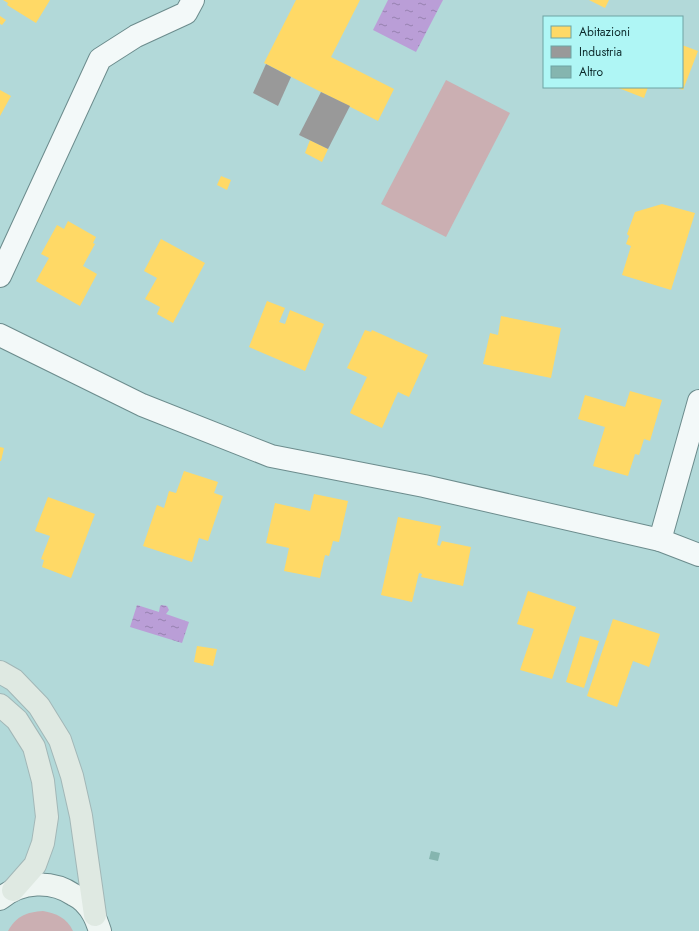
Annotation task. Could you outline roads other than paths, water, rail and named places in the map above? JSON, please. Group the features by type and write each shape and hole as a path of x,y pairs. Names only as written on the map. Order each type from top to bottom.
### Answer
{"highway":[{"path":"0,672 14,680 39,706 60,740 72,776 81,816 98,923"},
{"path":"0,704 17,720 34,747 43,781 47,817 43,843 35,866 7,894"}],"main road":[{"path":"7,894 31,885 50,884 68,890 83,901 98,923"}],"street":[{"path":"0,276 100,59 136,36 186,13 193,0"},
{"path":"0,335 142,405 271,456 424,486 660,540 699,555"},
{"path":"660,540 699,401"}],"water":[{"path":"388,0 443,0 416,52 373,30"},
{"path":"137,605 159,612 160,606 167,606 169,610 166,614 189,622 182,643 130,627"}]}
